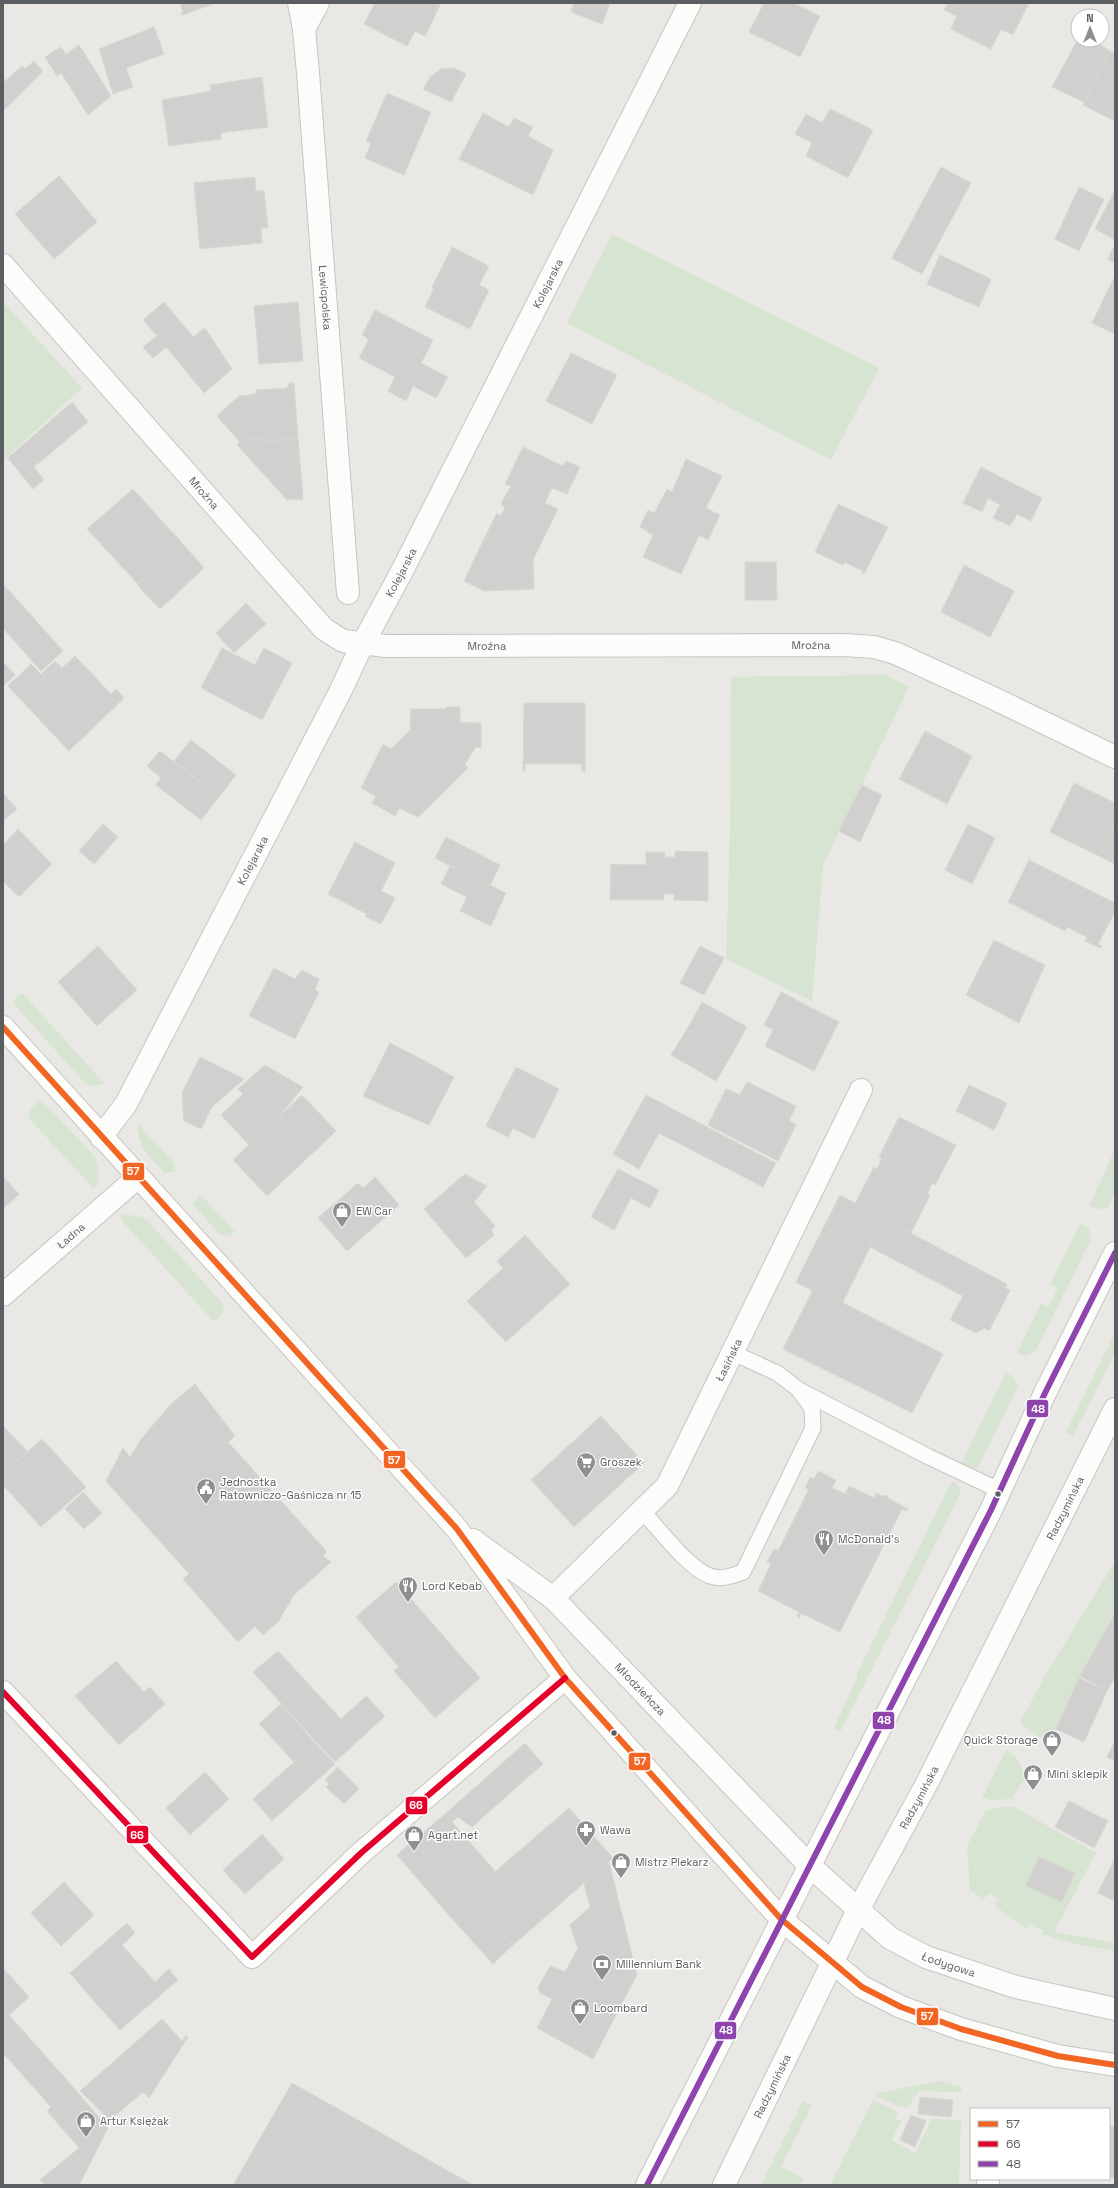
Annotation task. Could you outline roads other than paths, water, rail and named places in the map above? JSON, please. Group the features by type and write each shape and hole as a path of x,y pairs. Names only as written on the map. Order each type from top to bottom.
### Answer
{"street":[{"name":"Lewicpolska","path":"299,3 304,29 348,593"},
{"path":"304,29 318,3"},
{"name":"Kolejarska","path":"101,1137 126,1104 341,690 362,645 405,566 690,3"},
{"name":"Mroźna","path":"3,265 324,629 343,641 362,645 416,646 844,645 874,647 895,653 991,697 1115,757"},
{"name":"Młodzieńcza","path":"3,1027 457,1529 565,1678 781,1920 832,1963"},
{"name":"Łasińska","path":"553,1598 643,1512 667,1486 861,1090"},
{"name":"Ładna","path":"3,1295 138,1177"},
{"path":"647,2185 1000,1491 1045,1393 1115,1253"},
{"name":"Radzymińska","path":"724,2185 858,1910 930,1776 1115,1409"},
{"name":"Młodzieńcza","path":"457,1529 553,1598 809,1865"},
{"path":"3,1692 252,1957 361,1853 565,1678"},
{"name":"Łodygowa","path":"809,1865 890,1938 926,1957 1016,1987 1115,2009"},
{"path":"832,1963 876,1996 961,2029 1058,2056 1115,2065"}],"lane":[{"path":"733,1353 777,1373 798,1389 902,1443 1000,1491"},
{"path":"643,1512 696,1569 711,1576 728,1578 743,1572 813,1428 812,1408 798,1389"}],"place":[{"name":"EW Car","path":"342,1228"},
{"name":"Groszek","path":"586,1479"},
{"name":"Jednostka Ratowniczo-Gaśnicza nr 15","path":"206,1505"},
{"name":"McDonald's","path":"824,1556"},
{"name":"Lord Kebab","path":"408,1603"},
{"name":"Quick Storage","path":"1052,1757"},
{"name":"Mini sklepik","path":"1033,1791"},
{"name":"Wawa","path":"586,1847"},
{"name":"Agart.net","path":"414,1852"},
{"name":"Mistrz Piekarz","path":"621,1879"},
{"name":"Millennium Bank","path":"602,1981"},
{"name":"Loombard","path":"580,2025"},
{"name":"Artur Księżak","path":"86,2138"}]}
